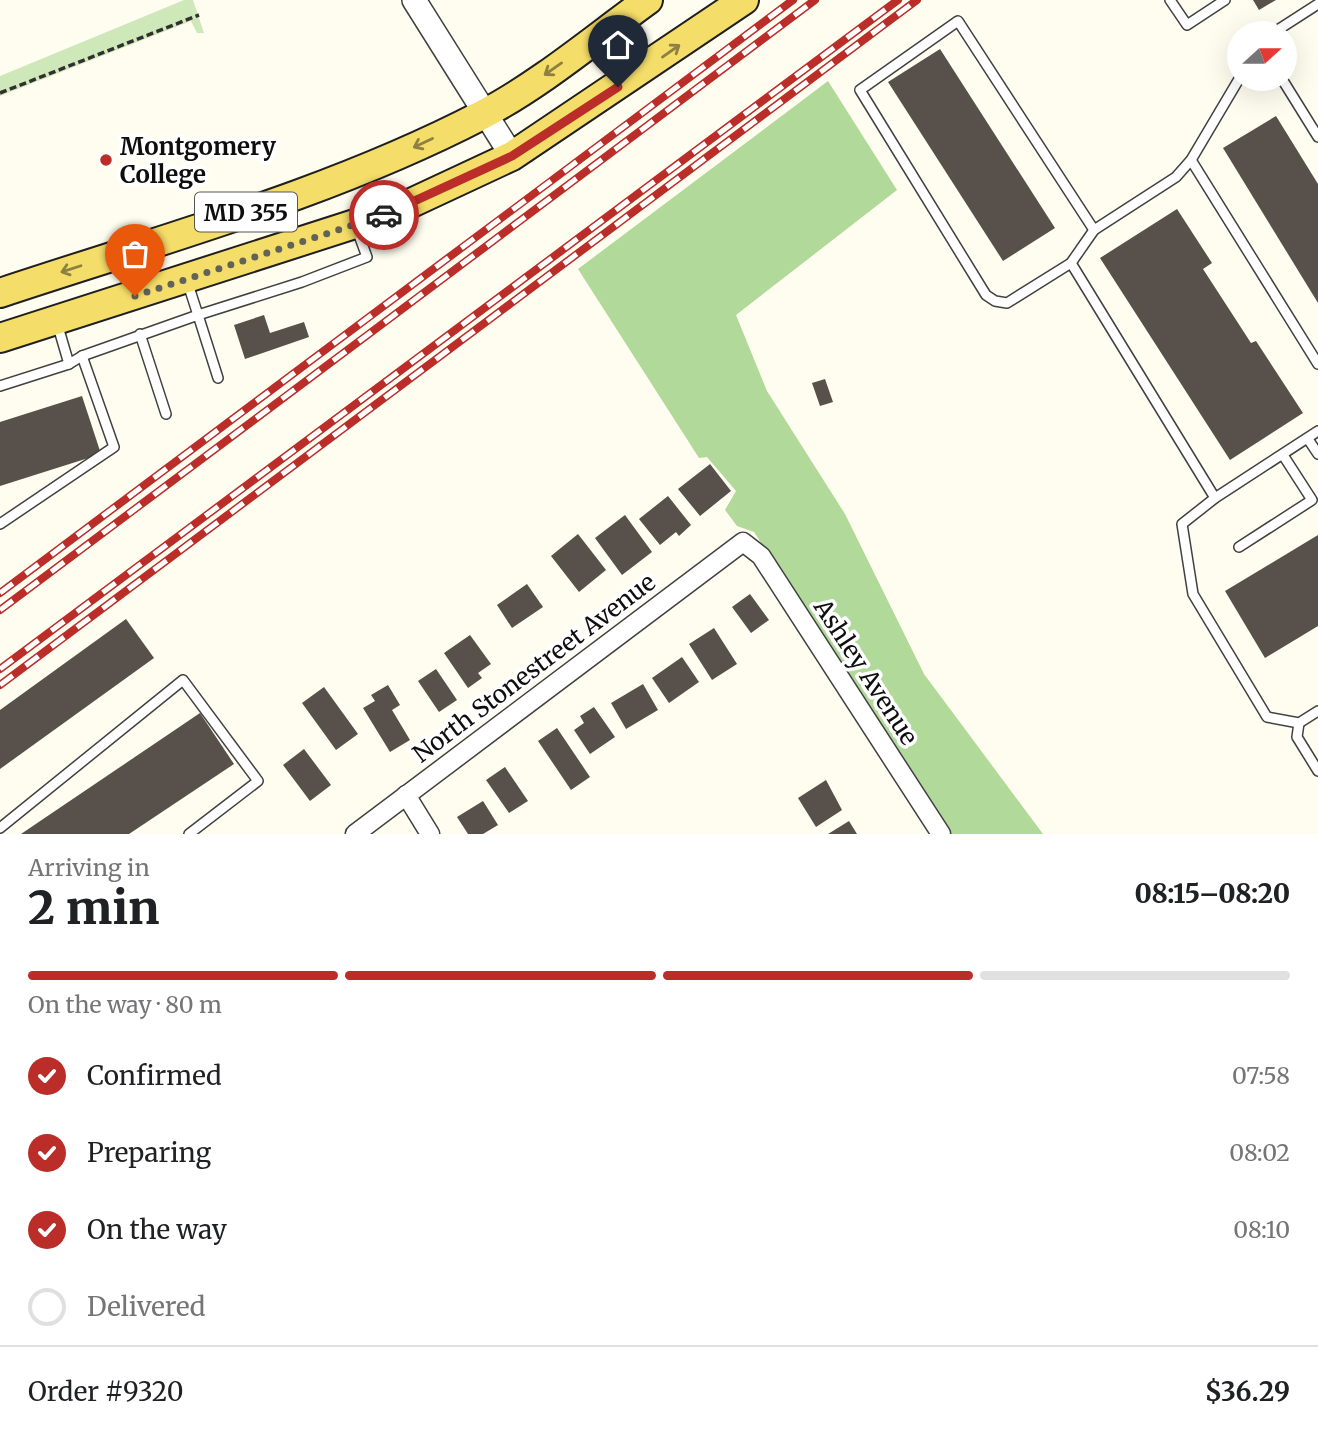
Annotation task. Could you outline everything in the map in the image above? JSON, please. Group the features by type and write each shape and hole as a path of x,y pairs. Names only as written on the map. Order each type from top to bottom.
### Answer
{"main road":[{"name":"MD 355","path":"0,293 326,184 388,159 485,113 547,74 648,0"},
{"name":"MD 355","path":"0,338 392,212 512,156 744,0"}],"street":[{"path":"414,0 512,156"},
{"name":"North Stonestreet Avenue","path":"355,834 743,542"},
{"name":"Ashley Avenue","path":"743,542 761,555 941,834"},
{"path":"406,795 430,834"}],"lane":[{"path":"1170,0 1187,26 1225,0"},
{"path":"1292,21 1318,4"},
{"path":"1094,230 958,21 860,90 986,295 995,301 1007,303 1072,263 1094,230 1176,177 1191,160 1232,91"},
{"path":"1289,91 1318,137"},
{"path":"1191,160 1318,364"},
{"path":"0,386 69,364 82,356 140,334 302,282 367,257 355,225"},
{"path":"1072,263 1215,498"},
{"path":"187,280 218,378"},
{"path":"57,320 69,364"},
{"path":"140,334 166,414"},
{"path":"0,524 114,447 82,356"},
{"path":"1318,432 1215,498 1182,524 1192,594 1267,717 1299,723 1318,711"},
{"path":"1308,439 1318,454"},
{"path":"1239,547 1312,500 1283,455"},
{"path":"0,828 183,680 258,782 189,834"},
{"path":"1299,723 1297,737 1318,771"}],"path":[{"path":"0,93 199,15"}],"green space":[{"path":"184,0 193,0 204,33 197,33 191,21 0,96 0,76"},
{"path":"828,81 897,190 736,315 767,391 845,514 924,674 1043,834 951,834 754,532 737,526 725,510 736,491 707,457 699,458 578,269"}],"building":[{"path":"1253,0 1276,0 1259,10"},
{"path":"940,49 1055,228 1003,261 888,82"},
{"path":"1276,116 1318,184 1318,303 1223,148"},
{"path":"1177,209 1212,263 1203,269 1251,343 1256,341 1303,413 1230,460 1100,258"},
{"path":"264,315 270,333 304,322 309,337 245,359 234,325"},
{"path":"825,379 833,402 820,406 812,383"},
{"path":"82,396 101,454 0,486 0,422"},
{"path":"710,464 731,491 700,516 678,489"},
{"path":"668,496 691,525 679,536 676,532 660,545 639,519"},
{"path":"625,515 652,552 622,575 595,538"},
{"path":"578,534 606,570 579,592 551,556"},
{"path":"1318,535 1318,626 1265,658 1225,591"},
{"path":"527,584 543,607 512,628 497,605"},
{"path":"750,594 769,620 751,633 732,607"},
{"path":"126,619 154,658 0,769 0,710"},
{"path":"714,628 737,664 712,680 689,644"},
{"path":"470,635 491,664 478,673 482,678 468,688 444,653"},
{"path":"682,657 699,682 669,703 652,678"},
{"path":"436,669 457,700 439,712 418,681"},
{"path":"643,684 658,710 626,729 611,703"},
{"path":"388,685 400,705 392,710 410,740 390,752 363,708 375,701 371,695"},
{"path":"324,687 358,734 336,750 302,703"},
{"path":"594,707 615,737 590,754 574,730 584,723 580,716"},
{"path":"200,713 234,764 129,834 21,834"},
{"path":"557,728 590,777 571,790 538,741"},
{"path":"304,749 331,785 310,801 283,765"},
{"path":"505,767 528,801 509,813 486,780"},
{"path":"826,780 842,810 816,827 798,798"},
{"path":"483,801 498,825 483,834 468,834 457,817"},
{"path":"849,821 857,834 828,834"}],"railway":[{"path":"0,593 793,0"},
{"path":"0,610 815,0"},
{"path":"0,669 898,0"},
{"path":"0,685 917,0"}],"way so far":[{"path":"135,296 384,215"}],"place":[{"name":"Montgomery College","path":"106,160"}],"route":[{"path":"384,215 512,156 618,87"}]}
